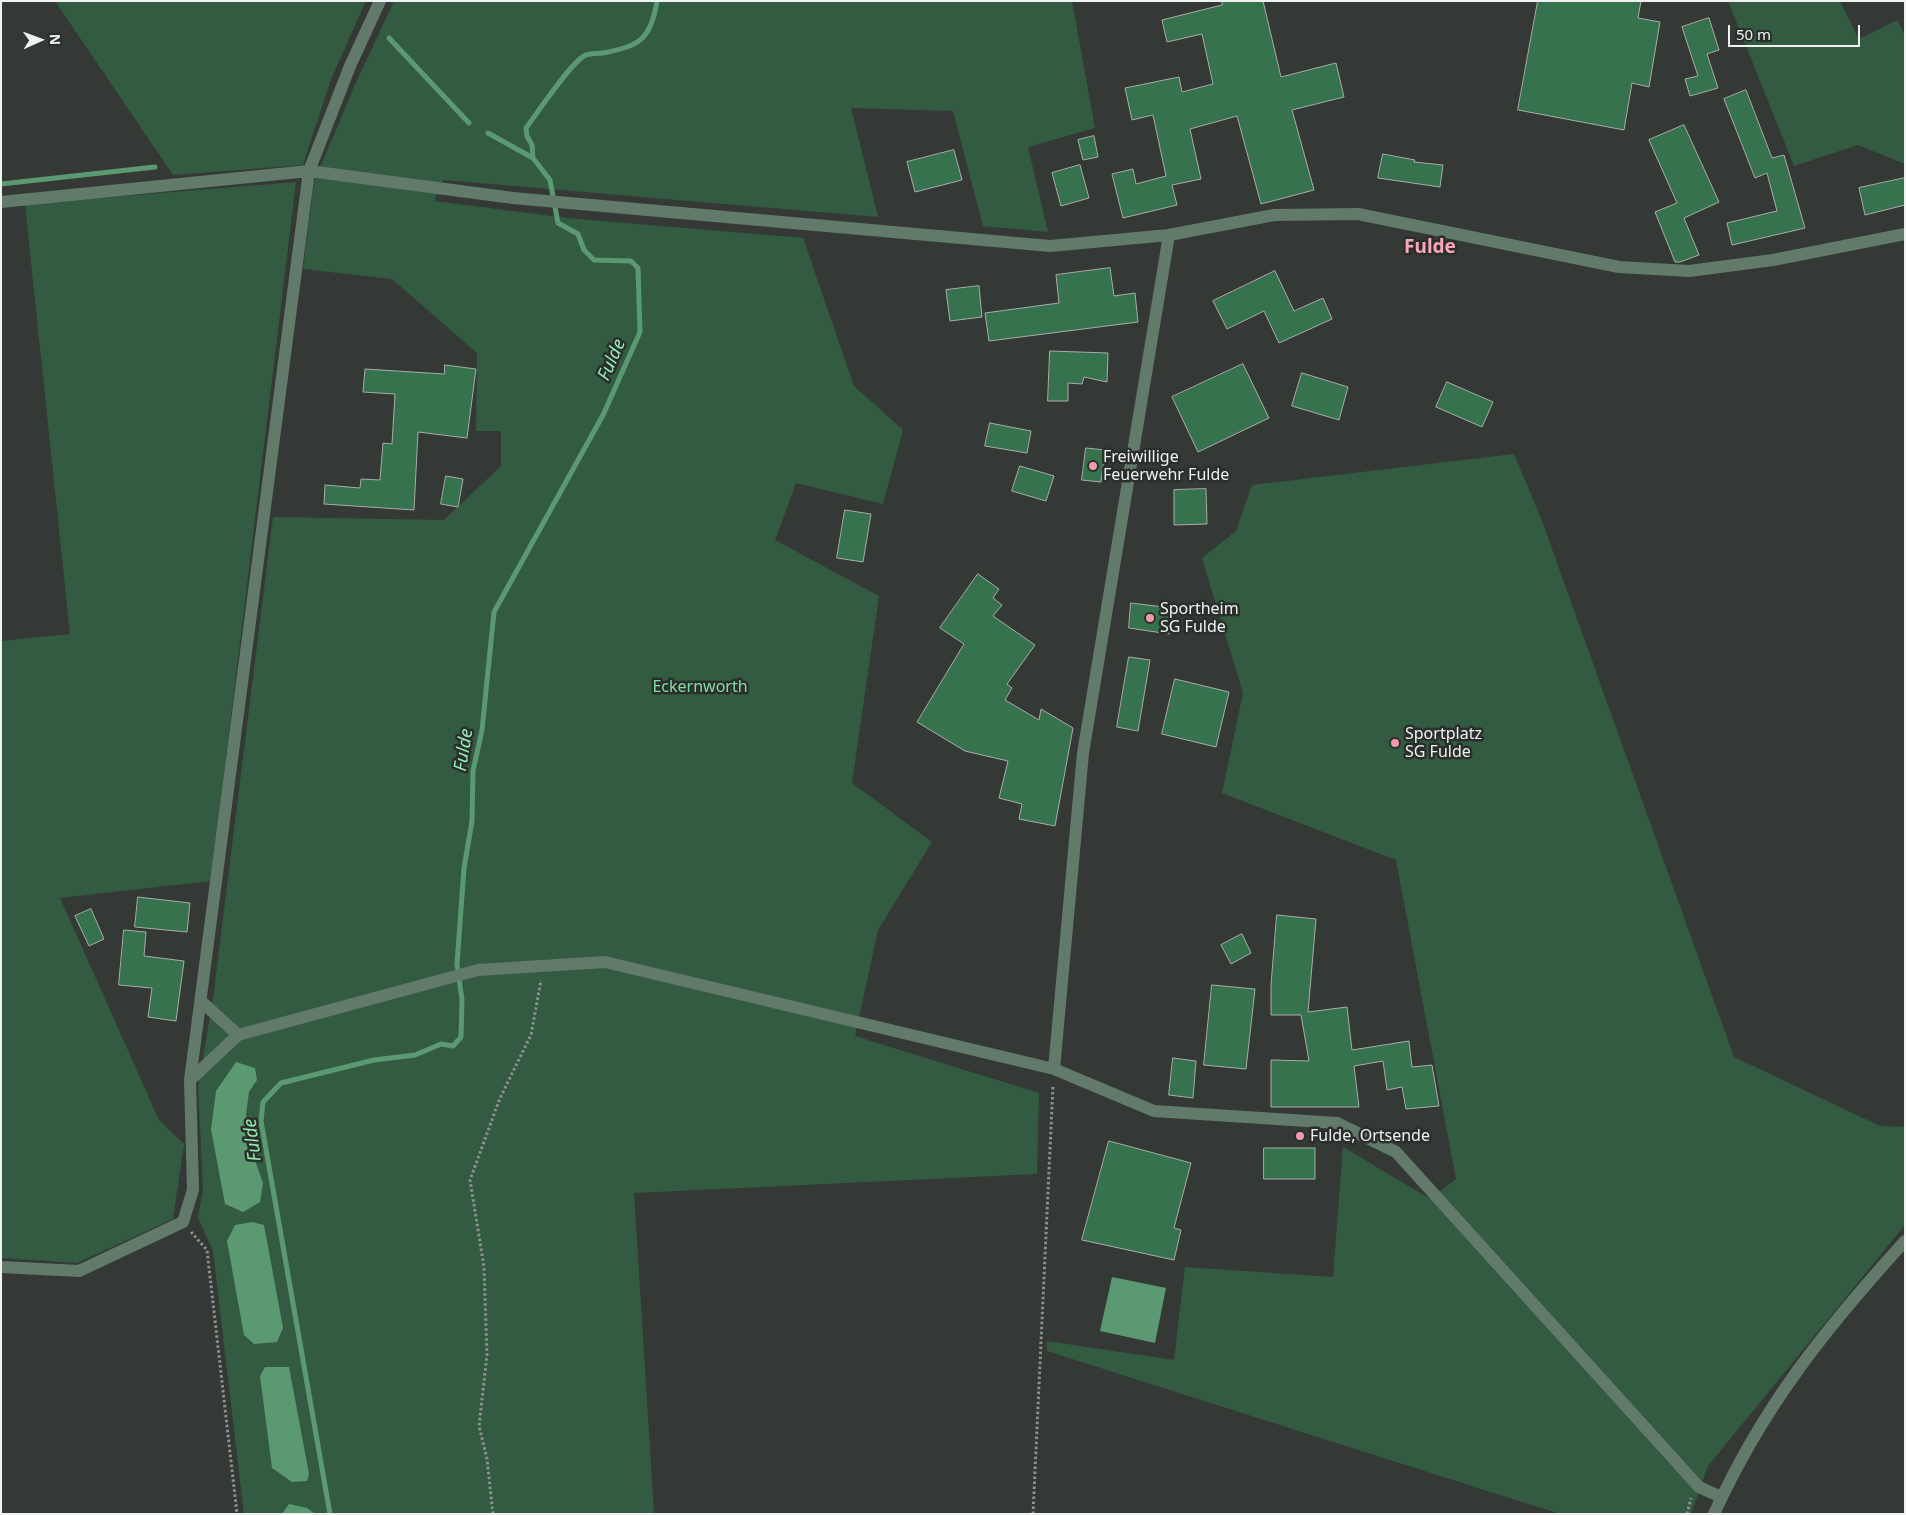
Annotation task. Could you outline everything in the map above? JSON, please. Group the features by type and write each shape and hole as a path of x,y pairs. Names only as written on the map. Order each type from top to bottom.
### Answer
{"street":[{"path":"1,1267 79,1271 183,1222 192,1190 190,1080 309,171 350,66 380,1"},
{"path":"1,202 309,171 513,198 1050,246 1169,235 1274,215 1358,214 1619,267 1689,271 1773,260 1905,234"},
{"path":"1054,1069 1083,753 1169,235"},
{"path":"190,1080 238,1035 478,970 544,964 605,962 1054,1069 1154,1111 1337,1123 1396,1152 1699,1487 1721,1498"},
{"path":"201,1001 238,1035"},
{"path":"1714,1514 1775,1400 1843,1309 1905,1241"}],"path":[{"path":"493,1514 487,1459 479,1426 488,1355 484,1267 470,1180 500,1098 530,1035 544,964"},
{"path":"1034,1514 1054,1069"},
{"path":"183,1222 207,1250 237,1514"}],"green space":[{"path":"55,1 366,1 331,79 303,165 173,175"},
{"name":"Eckernworth","path":"394,1 1072,1 1095,128 1028,147 1048,232 983,226 953,111 851,108 878,217 443,180 434,201 567,218 803,238 854,386 903,430 883,504 796,483 775,540 879,596 852,783 932,842 878,930 855,1036 1039,1093 1037,1174 634,1193 654,1514 244,1514 213,1251 198,1218 203,1189 198,1086 213,999 273,517 444,520 501,466 501,431 476,431 477,353 392,279 303,269 314,182 354,87"},
{"path":"1728,1 1840,1 1859,39 1897,20 1905,35 1905,164 1858,145 1794,166"},
{"path":"296,182 211,881 60,898 159,1120 184,1144 173,1219 77,1263 1,1258 1,641 70,634 25,204"},
{"path":"1514,454 1542,521 1734,1057 1880,1126 1905,1127 1905,1225 1708,1466 1691,1514 1560,1514 1047,1351 1047,1341 1174,1360 1185,1267 1333,1277 1343,1147 1430,1199 1456,1179 1396,860 1222,793 1243,693 1202,558 1236,531 1252,485"}],"shaded area":[{"path":"236,1062 255,1068 257,1080 249,1092 246,1114 249,1143 263,1183 260,1202 243,1212 225,1204 211,1129 216,1091"},
{"path":"252,1222 264,1225 283,1328 277,1342 254,1344 244,1335 227,1241 235,1225"},
{"path":"1112,1277 1166,1288 1155,1343 1100,1331"},
{"path":"265,1367 289,1367 309,1474 307,1481 292,1482 272,1468 260,1376"},
{"path":"289,1504 307,1508 315,1514 282,1514"}],"building":[{"path":"1222,1 1263,1 1281,77 1336,63 1344,97 1292,110 1314,190 1261,204 1237,116 1190,129 1201,179 1172,185 1177,205 1123,218 1112,174 1133,169 1136,184 1166,176 1153,115 1132,120 1125,88 1179,77 1182,92 1213,84 1202,34 1167,42 1162,20 1222,5"},
{"path":"1538,1 1641,1 1638,18 1660,22 1649,87 1632,83 1624,130 1518,110"},
{"path":"1709,18 1719,50 1707,54 1718,88 1690,96 1685,79 1698,76 1682,27"},
{"path":"1746,90 1772,158 1784,155 1805,228 1732,245 1727,223 1777,211 1767,173 1755,178 1724,99"},
{"path":"1684,125 1719,202 1684,218 1699,255 1675,262 1655,212 1677,203 1649,140"},
{"path":"1094,136 1098,157 1083,160 1078,140"},
{"path":"954,150 962,180 915,192 907,162"},
{"path":"1383,154 1415,160 1414,162 1443,165 1440,187 1378,178"},
{"path":"1080,165 1089,198 1061,206 1052,173"},
{"path":"1905,178 1905,205 1865,215 1859,188"},
{"path":"1110,268 1114,296 1135,293 1138,322 989,341 985,313 1059,303 1056,275"},
{"path":"1275,271 1294,311 1323,298 1332,319 1279,343 1264,311 1227,329 1213,301"},
{"path":"979,286 982,317 950,321 946,290"},
{"path":"1050,351 1108,353 1107,382 1084,377 1082,384 1068,383 1068,401 1048,401"},
{"path":"1243,364 1269,418 1198,452 1172,397"},
{"path":"445,365 476,369 467,438 418,432 414,510 324,504 325,485 360,488 361,479 380,480 383,443 392,444 395,394 363,392 365,369 444,374"},
{"path":"1302,373 1348,387 1339,420 1292,406"},
{"path":"1447,382 1493,402 1482,427 1436,407"},
{"path":"990,423 1031,431 1027,453 985,446"},
{"path":"1086,448 1105,450 1101,482 1082,480"},
{"path":"1020,466 1054,476 1046,501 1012,491"},
{"path":"446,476 463,479 458,507 441,504"},
{"path":"1206,489 1207,524 1174,525 1174,490"},
{"path":"845,510 871,514 863,562 837,558"},
{"path":"978,574 999,589 993,598 1002,605 993,616 1035,645 1007,684 1012,688 1005,700 1039,720 1041,709 1073,728 1055,826 1019,819 1022,804 999,798 1008,761 965,751 917,722 964,644 940,628"},
{"name":"Sportheim SG Fulde","path":"1131,603 1172,608 1169,634 1129,628"},
{"path":"1129,657 1150,660 1138,731 1117,727"},
{"path":"1175,679 1229,692 1216,747 1162,734"},
{"path":"138,897 190,903 187,932 135,927"},
{"path":"91,909 104,939 89,946 75,916"},
{"path":"1277,915 1316,919 1308,1012 1347,1007 1352,1050 1409,1041 1412,1067 1432,1065 1439,1106 1406,1109 1402,1087 1387,1090 1383,1061 1354,1066 1359,1107 1271,1107 1271,1060 1309,1061 1301,1015 1271,1015 1271,985"},
{"path":"124,930 146,932 144,956 184,961 176,1021 148,1017 152,988 119,985"},
{"path":"1242,934 1251,953 1231,964 1221,945"},
{"path":"1212,985 1255,989 1246,1069 1204,1065"},
{"path":"1173,1058 1196,1061 1193,1098 1169,1095"},
{"path":"1109,1141 1191,1163 1174,1228 1181,1230 1174,1260 1082,1240"},
{"path":"1264,1148 1315,1148 1315,1179 1264,1179"}],"waterway":[{"name":"Fulde","path":"330,1514 261,1121 263,1102 281,1083 374,1060 415,1055 441,1044 453,1046 461,1037 462,1000 457,964 464,868 472,821 473,771 482,730 494,612 603,415 640,332 638,268 631,261 594,260 584,250 578,234 558,223 550,180 533,158 532,145 527,136 526,128 570,69 584,56 616,50 642,39 651,24 657,1"},
{"path":"389,38 469,123"},
{"path":"488,133 533,158"},
{"path":"1,184 155,167"}],"place":[{"name":"Freiwillige Feuerwehr Fulde","path":"1093,466"},
{"name":"Sportheim SG Fulde","path":"1150,618"},
{"name":"Sportplatz SG Fulde","path":"1395,743"},
{"name":"Fulde, Ortsende","path":"1300,1136"}],"district":[{"name":"Fulde","path":"1430,248"}]}
